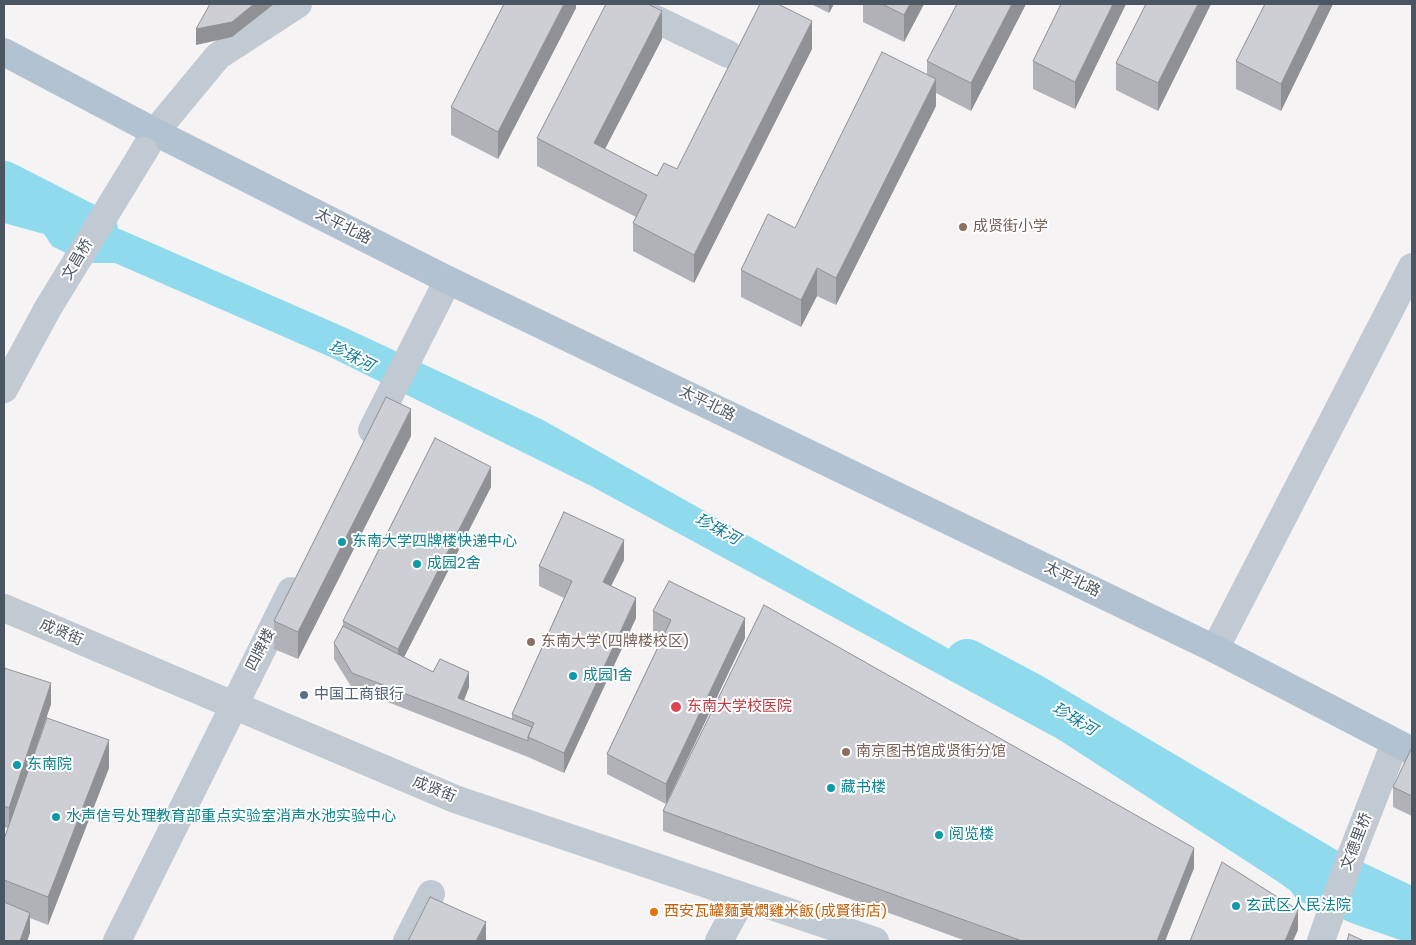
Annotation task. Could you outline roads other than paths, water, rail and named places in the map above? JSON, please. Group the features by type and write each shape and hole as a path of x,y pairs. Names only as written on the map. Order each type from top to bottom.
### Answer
{"main road":[{"name":"太平北路","path":"4,52 150,141 448,280 1215,649 1404,747"}],"street":[{"name":"文昌桥","path":"4,390 48,308 150,141 218,56 298,4"},
{"path":"624,4 728,54"},
{"path":"1215,649 1412,267"},
{"path":"365,444 448,280"},
{"name":"四牌楼","path":"117,941 300,573"},
{"name":"成贤街","path":"4,608 455,799 876,941"},
{"name":"文德里桥","path":"1321,941 1352,853 1404,747"},
{"path":"407,941 431,894"},
{"path":"719,941 743,896"}],"water":[{"path":"4,189 122,230 344,327 543,420 1038,699 1173,783 1309,874 1365,898 1412,914 1412,941 1403,941 1354,924 1297,900 1291,891 1277,881 1058,739 591,486 330,357 115,263 86,263 52,246 44,234 4,223"}],"waterway":[{"name":"珍珠河","path":"4,183 96,230"},
{"name":"珍珠河","path":"967,661 1031,695 1327,870 1412,910"}],"place":[{"name":"成贤街小学","path":"963,227"},
{"name":"东南大学四牌楼快递中心","path":"342,542"},
{"name":"成园2舍","path":"417,564"},
{"name":"东南大学(四牌楼校区)","path":"531,642"},
{"name":"成园1舍","path":"573,676"},
{"name":"中国工商银行","path":"304,695"},
{"name":"东南大学校医院","path":"676,707"},
{"name":"南京图书馆成贤街分馆","path":"846,752"},
{"name":"东南院","path":"17,765"},
{"name":"藏书楼","path":"831,788"},
{"name":"水声信号处理教育部重点实验室消声水池实验中心","path":"56,817"},
{"name":"阅览楼","path":"939,835"},
{"name":"玄武区人民法院","path":"1236,906"},
{"name":"西安瓦罐麵黃燜雞米飯(成賢街店)","path":"654,912"}]}
